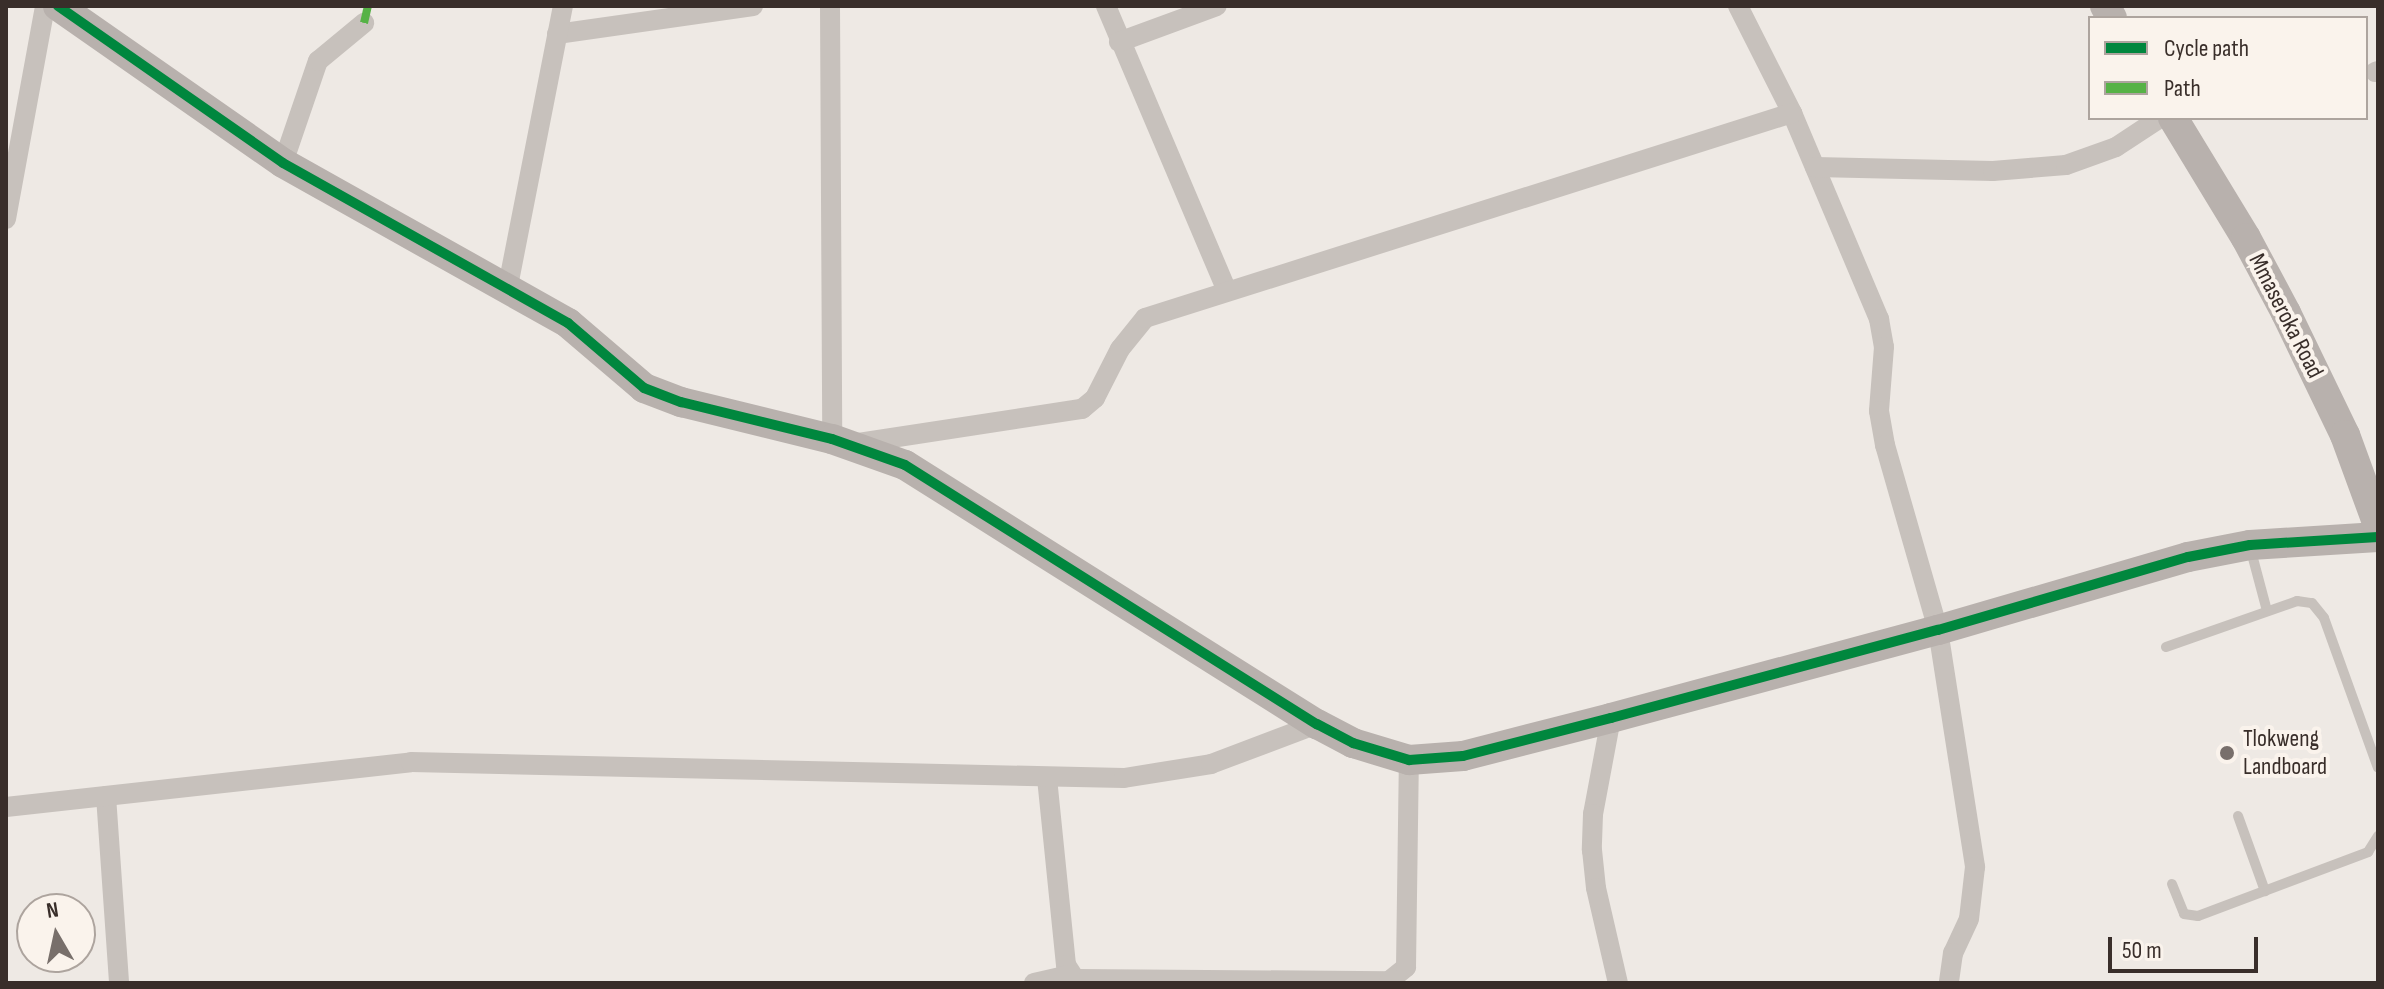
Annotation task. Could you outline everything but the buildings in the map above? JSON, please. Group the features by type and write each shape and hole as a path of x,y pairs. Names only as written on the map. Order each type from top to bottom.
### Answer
{"street":[{"path":"6,219 45,6"},
{"path":"58,6 283,163 508,286 568,323 644,388 681,402 841,442 905,465 1317,724 1353,743 1409,760 1463,756 1611,718 1938,630 2129,572 2250,545 2345,542 2378,537"},
{"path":"508,286 563,6"},
{"path":"557,34 753,6"},
{"path":"830,6 841,442"},
{"path":"1106,6 1227,291"},
{"path":"1119,42 1217,6"},
{"path":"1738,6 1792,113 1879,319 1884,347 1879,411 1885,445 1938,630 1975,867 1969,919 1953,953 1949,983"},
{"path":"283,163 318,61 364,23"},
{"path":"841,442 1082,409 1095,398 1120,349 1145,318 1792,113"},
{"path":"1815,167 1993,171 2066,165 2116,147 2157,120"},
{"name":"Mmaseroka Road","path":"2174,120 2246,238 2312,366 2345,435 2378,525"},
{"path":"1611,718 1593,814 1592,850 1596,888 1618,983"},
{"path":"6,807 411,762 1124,778 1211,764 1317,724"},
{"path":"1047,778 1066,965 1070,975 1081,982 1394,979 1406,967 1409,760"},
{"path":"106,796 119,983"},
{"path":"1034,983 1070,975"}],"lane":[{"path":"2250,545 2267,611"},
{"path":"2166,647 2303,601 2320,612 2378,768"},
{"path":"2238,816 2265,891"},
{"path":"2172,884 2184,914 2193,917 2368,852 2378,836"}],"marked path":[{"path":"364,23 368,6"}],"cycle path":[{"path":"58,6 283,163 568,323 644,388 681,402 832,439 905,465 1317,724 1353,743 1409,760 1463,756 1611,718 1938,630 2188,557 2250,545 2378,537"}],"place":[{"name":"Tlokweng Landboard","path":"2227,753"}]}
